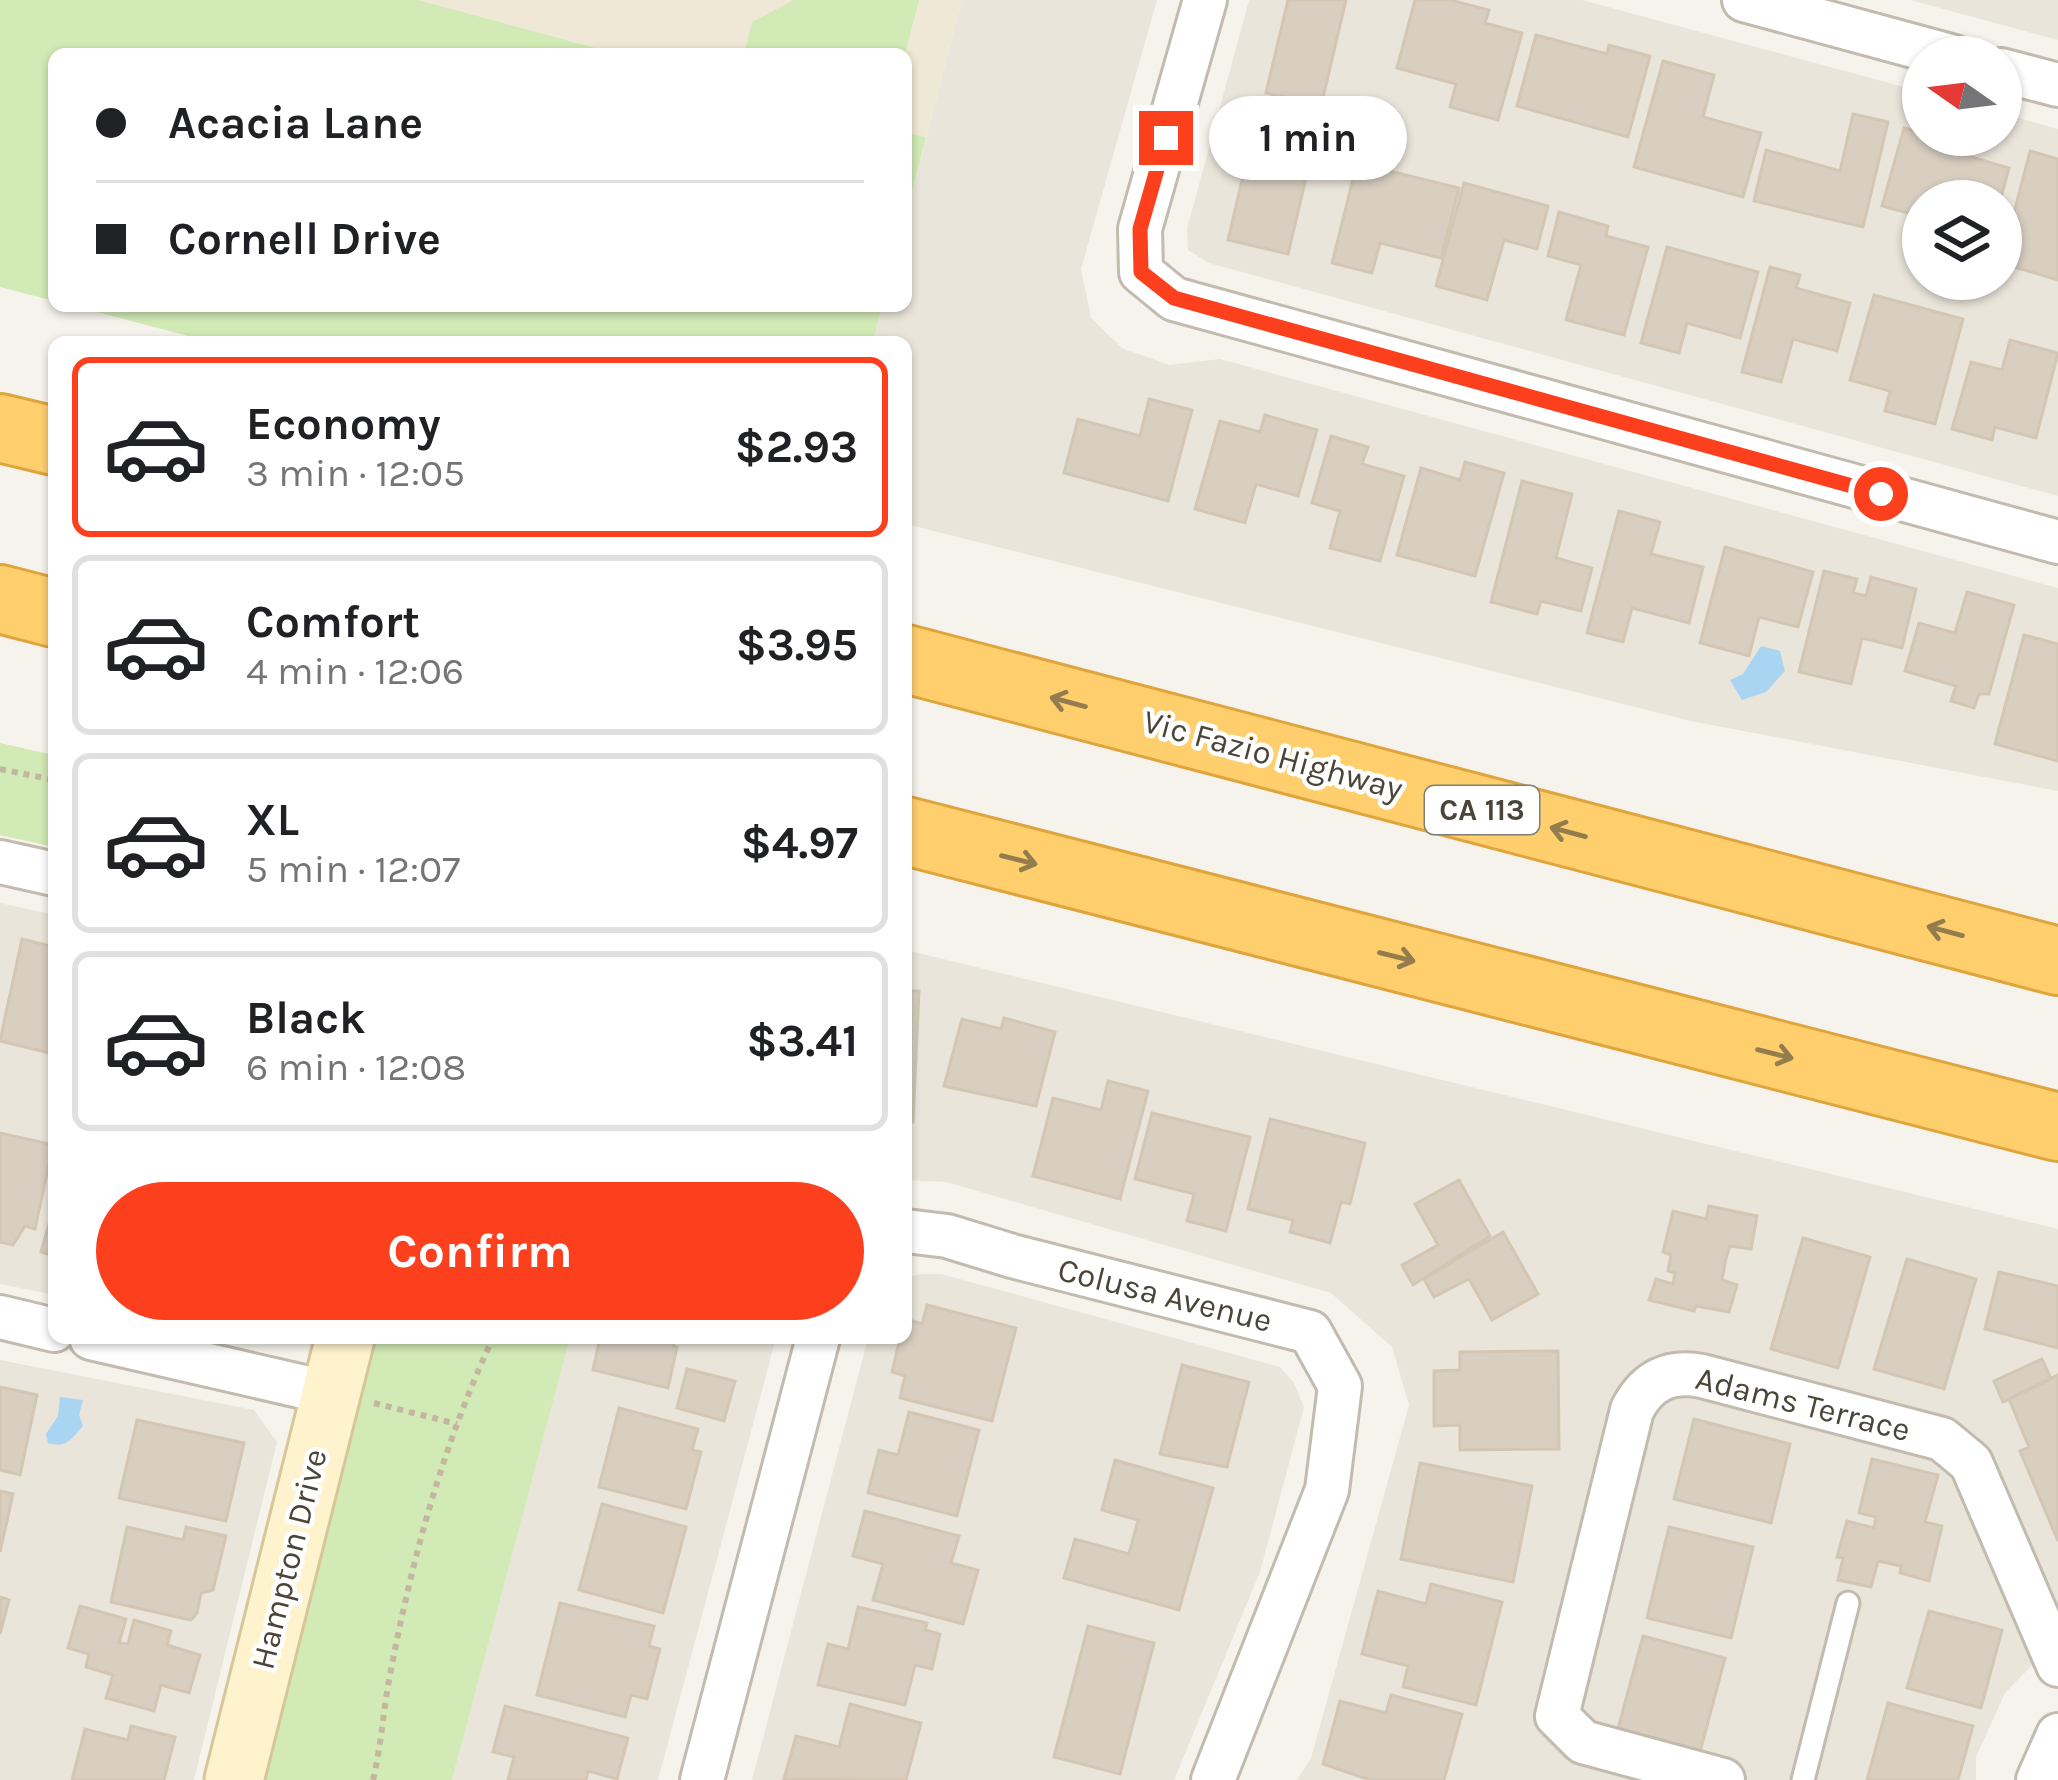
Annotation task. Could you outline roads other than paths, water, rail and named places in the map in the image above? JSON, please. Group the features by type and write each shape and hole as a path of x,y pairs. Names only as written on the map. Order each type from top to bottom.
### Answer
{"highway":[{"path":"0,428 48,440"},
{"path":"0,599 48,611"},
{"name":"Vic Fazio Highway","path":"912,661 2058,961"},
{"path":"912,833 2058,1127"}],"street":[{"path":"1205,0 1140,229 1141,272 1174,298 2058,542"},
{"path":"1744,0 1902,43"},
{"path":"2022,76 2058,85"},
{"path":"0,862 48,873"},
{"name":"Colusa Avenue","path":"912,1229 1310,1332 1340,1386 1327,1490 1213,1780"},
{"path":"0,1317 48,1329"},
{"path":"117,1344 331,1393"},
{"name":"Hampton Drive","path":"234,1780 343,1344"},
{"path":"702,1780 816,1344"},
{"name":"Adams Terrace","path":"1723,1780 1582,1742 1557,1716 1632,1409 1654,1381 1669,1375 1702,1376 1942,1439 1959,1450 1971,1463 2058,1665"},
{"path":"2038,1780 2058,1735"}],"lane":[{"path":"1803,1780 1848,1603"}],"water":[{"path":"1761,646 1780,651 1785,671 1766,692 1742,700 1730,680 1743,674"},
{"path":"60,1397 83,1400 79,1415 83,1426 60,1445 48,1443 46,1434 58,1416"}]}
